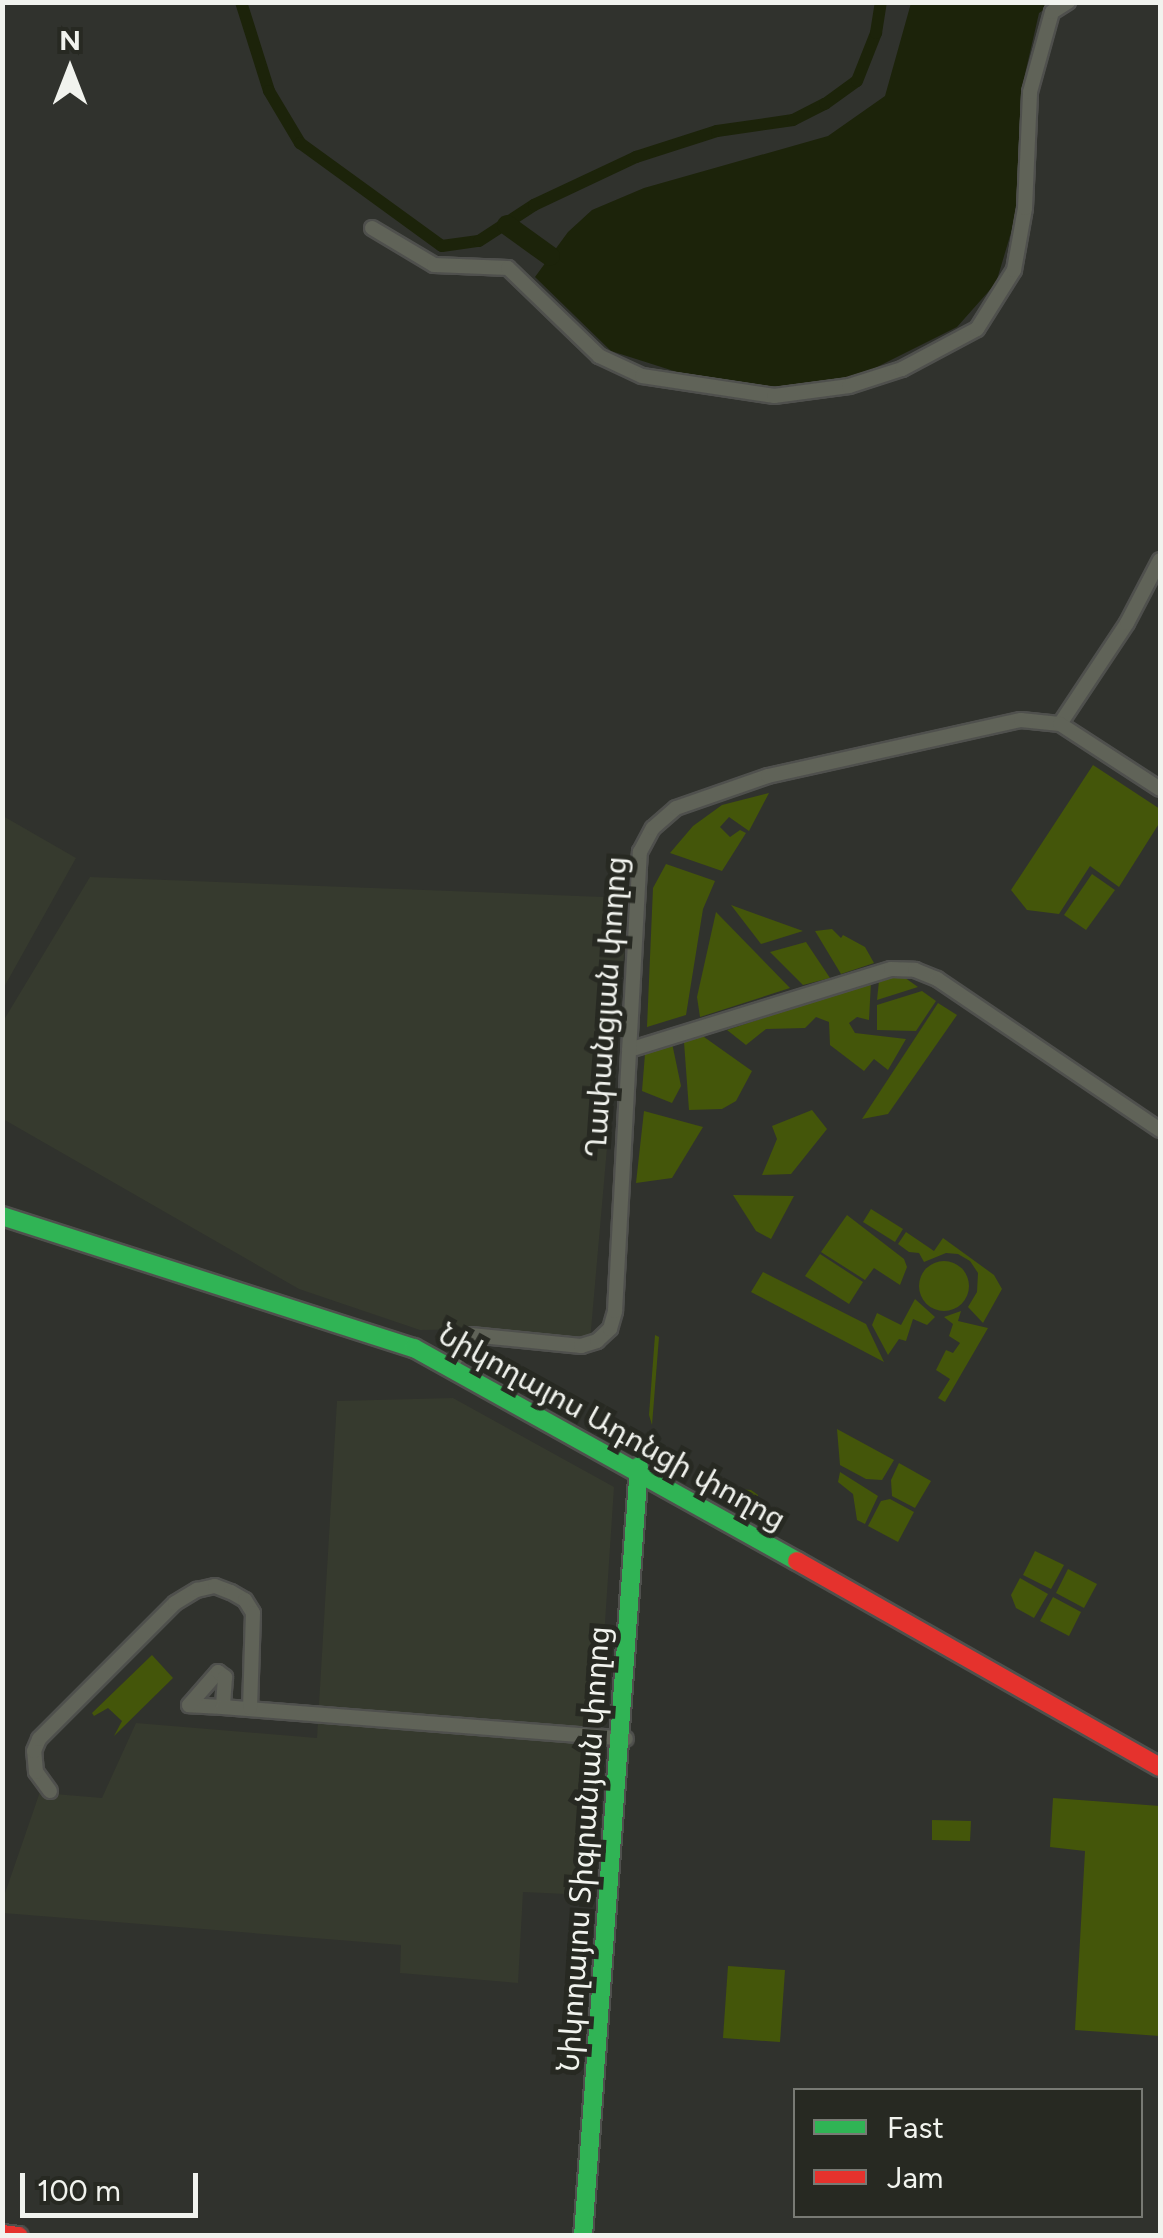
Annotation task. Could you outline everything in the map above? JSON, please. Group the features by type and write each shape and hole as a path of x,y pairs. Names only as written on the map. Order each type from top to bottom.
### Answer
{"street":[{"path":"372,228 434,264 508,268 599,356 642,376 774,396 867,380 902,369 976,329 1014,270 1025,208 1030,92 1052,12 1068,2"},
{"path":"1160,560 1127,623 1060,724 1160,789"},
{"name":"Ղափանցյան փողոց","path":"452,1363 471,1335 581,1346 598,1341 610,1329 615,1311 640,852 652,828 676,808 768,776 1002,723 1042,720 1060,724"},
{"path":"629,1050 891,969 915,970 938,978 1160,1130"},
{"name":"Նիկողայոս Ադոնցի փողոց","path":"2,1213 384,1335 452,1363 1160,1763"},
{"name":"Նիկողայոս Տիգրանյան փողոց","path":"592,2236 642,1471"},
{"path":"50,1791 36,1772 34,1752 39,1739 175,1602 196,1590 215,1586 231,1592 245,1600 253,1613 250,1708"},
{"path":"223,1707 623,1739"},
{"name":"Նիկողայոս Տիգրանյան փողոց","path":"583,2236 623,1739"},
{"path":"2,2234 19,2236"}],"shaded area":[{"path":"911,3 1054,3 1039,13 1022,87 1021,199 996,283 957,327 857,377 802,391 677,372 611,351 535,277 568,232 592,210 644,188 828,136 885,96"},
{"path":"3,816 76,858 3,989"},
{"path":"90,877 629,898 590,1341 482,1329 420,1330 299,1289 3,1119 2,1023"},
{"path":"453,1398 614,1487 587,1895 523,1892 518,1983 400,1973 401,1945 3,1913 3,1899 43,1783 43,1793 102,1798 136,1723 317,1738 337,1401"}],"green space":[{"path":"1093,765 1160,809 1160,822 1119,887 1090,866 1059,914 1027,910 1011,890"},
{"path":"769,793 749,831 729,817 720,827 730,837 740,830 746,833 722,871 670,853 693,826 722,805"},
{"path":"666,864 715,881 703,909 686,1015 647,1027 653,888"},
{"path":"1092,874 1115,890 1086,930 1064,915"},
{"path":"731,905 803,931 761,944"},
{"path":"716,912 790,988 700,1017 697,997"},
{"path":"832,929 841,938 843,935 865,947 874,963 841,974 815,931"},
{"path":"806,942 830,978 803,985 770,952"},
{"path":"901,975 918,987 877,1000 879,981"},
{"path":"871,982 869,1020 857,1017 849,1023 855,1033 906,1039 888,1070 874,1059 864,1071 830,1045 829,1022 816,1017 805,1028 766,1029 746,1045 727,1030"},
{"path":"922,991 936,1001 916,1031 877,1030 877,1005"},
{"path":"938,1003 957,1015 888,1114 862,1119"},
{"path":"697,1032 752,1071 736,1101 722,1109 689,1110 684,1042"},
{"path":"672,1043 681,1086 672,1103 642,1091 645,1054"},
{"path":"812,1110 827,1129 791,1174 762,1175 777,1139 772,1126"},
{"path":"644,1111 703,1127 672,1178 636,1183"},
{"path":"733,1195 794,1196 771,1239 756,1231"},
{"path":"871,1209 903,1229 895,1242 863,1222"},
{"path":"847,1215 904,1259 907,1267 900,1285 874,1268 865,1280 821,1252"},
{"path":"906,1232 934,1251 943,1238 994,1275 1002,1289 983,1323 968,1307 977,1292 978,1273 970,1261 946,1253 924,1262 919,1253 909,1252 898,1244"},
{"path":"820,1254 863,1282 849,1304 805,1276"},
{"path":"944,1261 962,1268 969,1286 962,1304 944,1311 926,1304 919,1286 926,1268"},
{"path":"763,1272 866,1324 884,1362 751,1292"},
{"path":"915,1299 935,1317 927,1325 913,1319 906,1341 899,1339 888,1355 872,1325 877,1313 901,1325"},
{"path":"961,1311 958,1321 988,1328 945,1402 938,1398 950,1379 936,1370 946,1350 953,1353 960,1343 949,1336 953,1324 944,1317"},
{"path":"655,1335 659,1337 652,1425 649,1415"},
{"path":"837,1429 894,1460 882,1480 866,1479 840,1465"},
{"path":"899,1463 931,1481 915,1508 892,1496 891,1480"},
{"path":"840,1472 878,1496 865,1524 857,1520 853,1494 838,1482"},
{"path":"719,1488 751,1490 758,1495 757,1509"},
{"path":"890,1499 914,1512 898,1542 868,1526 881,1501"},
{"path":"1035,1551 1064,1565 1051,1589 1023,1575"},
{"path":"1068,1569 1097,1584 1084,1608 1056,1593"},
{"path":"1020,1578 1048,1594 1034,1618 1016,1608 1011,1595"},
{"path":"1053,1597 1081,1612 1069,1636 1040,1621"},
{"path":"152,1655 173,1678 114,1736 122,1721 108,1708 94,1716 92,1713"},
{"path":"1053,1798 1160,1806 1160,2036 1075,2030 1085,1851 1050,1847"},
{"path":"932,1820 971,1821 970,1841 932,1840"},
{"path":"728,1966 785,1970 780,2042 723,2038"}],"waterway":[{"path":"241,2 269,91 300,143 442,246 479,241 534,205 636,157 717,131 793,120 825,104 857,81 876,33 881,2"},
{"path":"507,225 550,256"}],"traffic: fast":[{"path":"2,1216 414,1348 797,1561"},
{"path":"583,2236 639,1466"}],"traffic: jam":[{"path":"797,1561 1160,1767"},
{"path":"2,2234 19,2236"}]}
